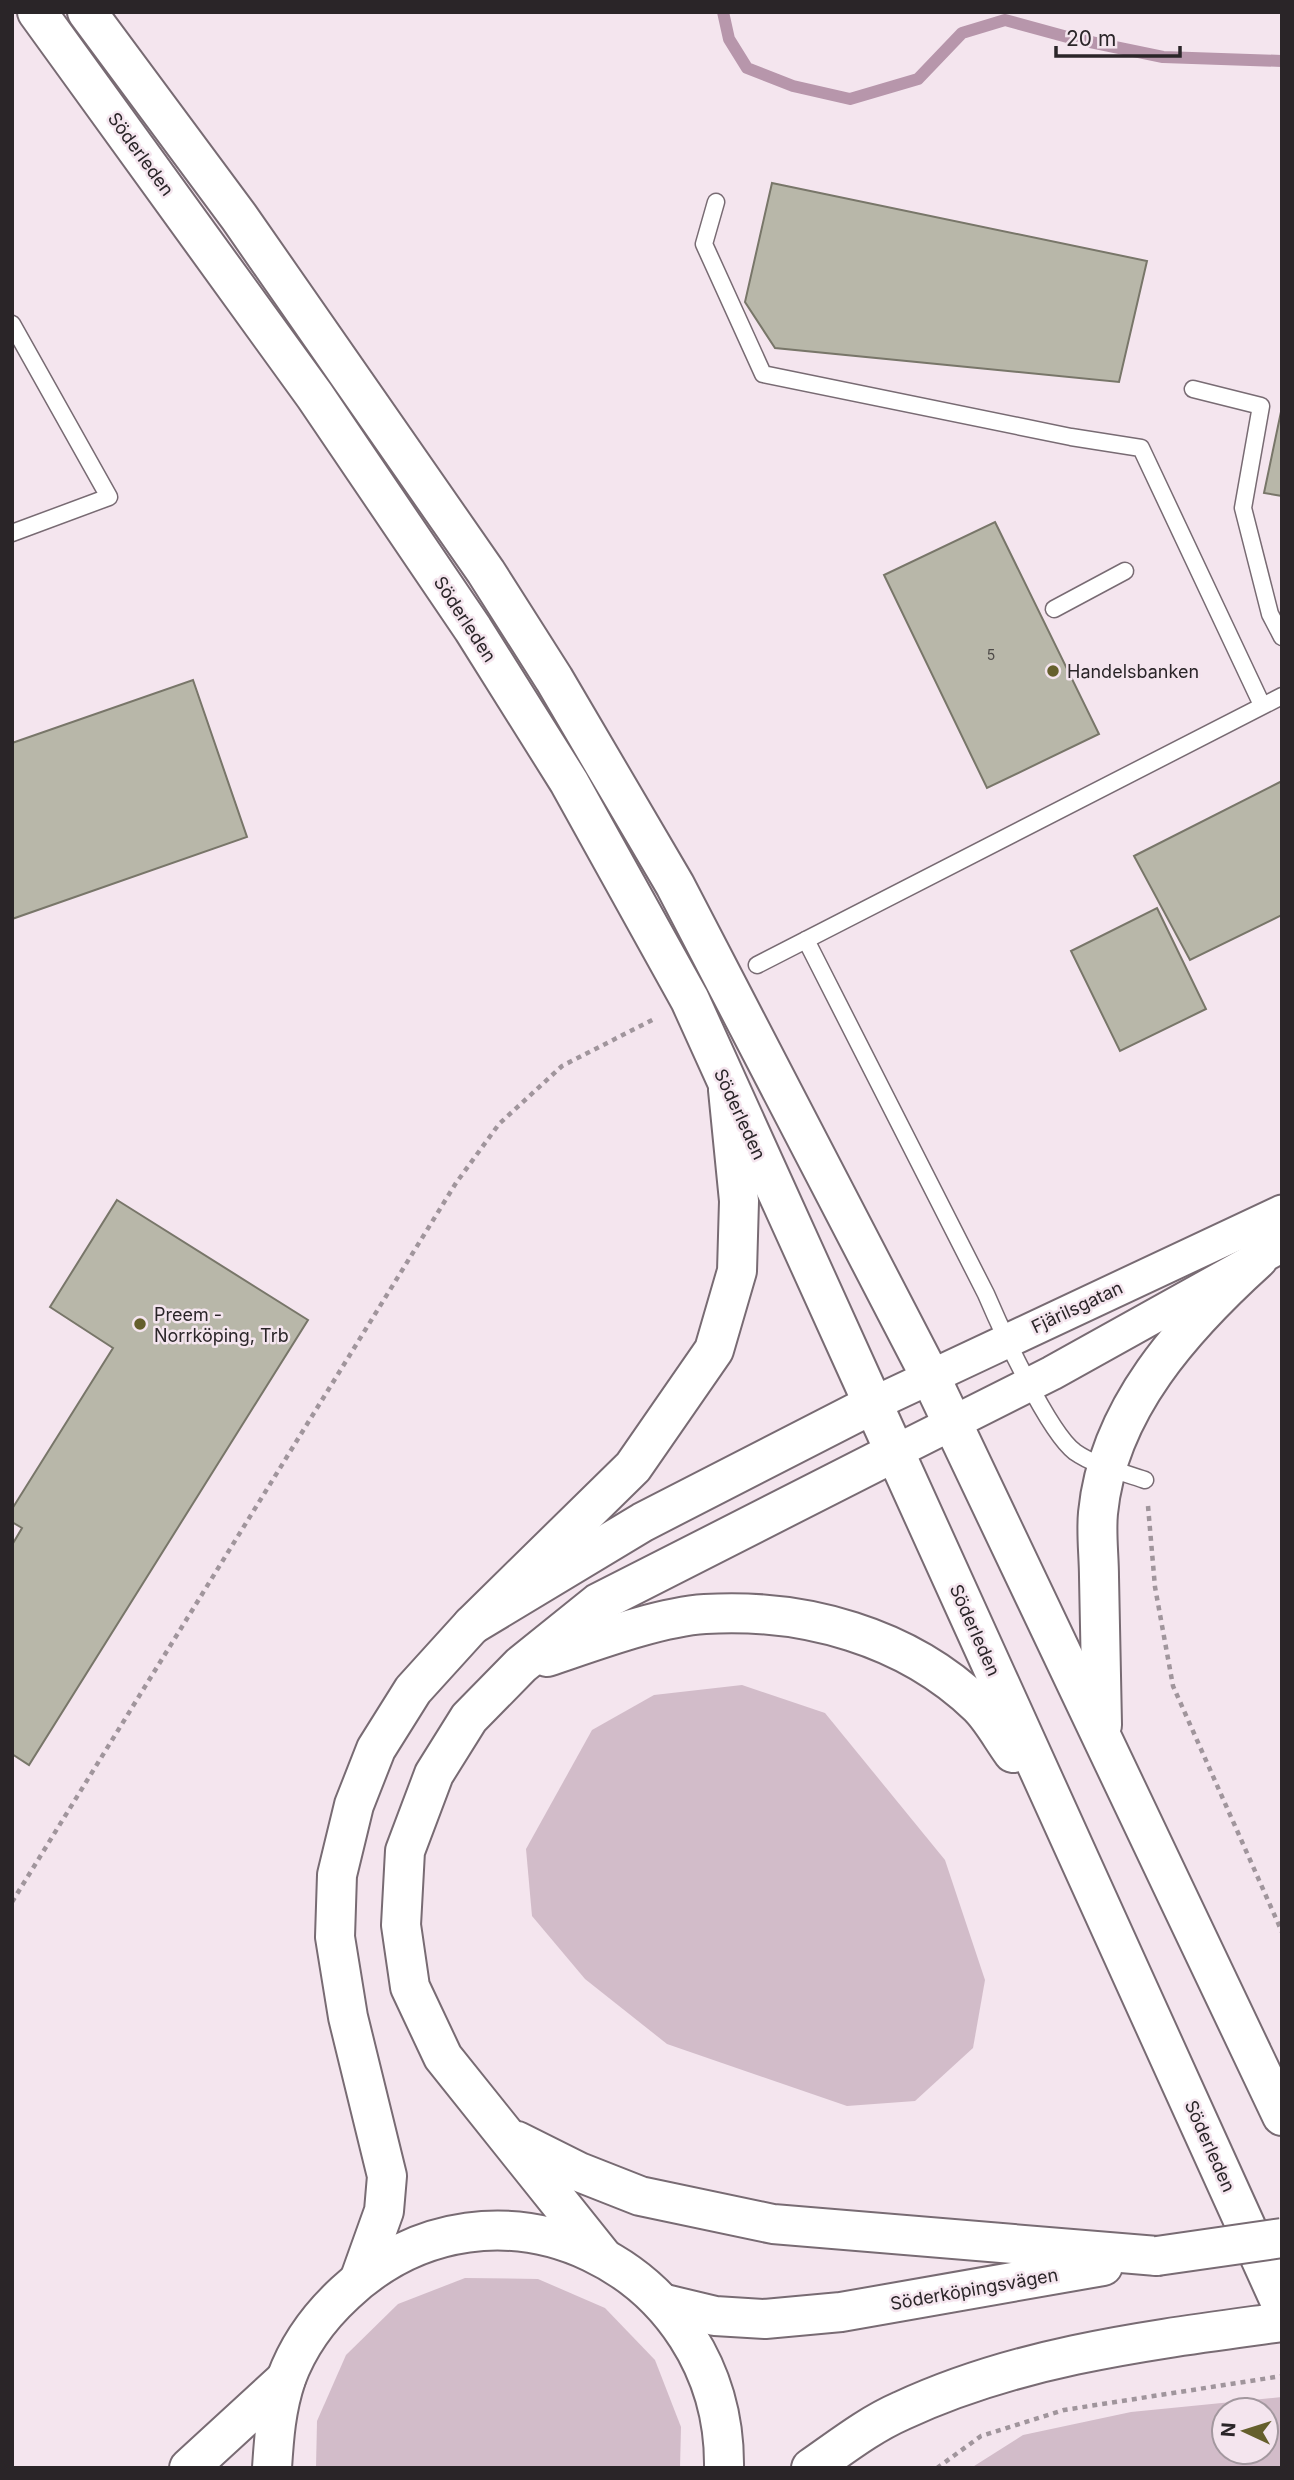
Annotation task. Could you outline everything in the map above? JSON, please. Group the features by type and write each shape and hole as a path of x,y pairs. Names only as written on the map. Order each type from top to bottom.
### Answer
{"main road":[{"name":"Söderleden","path":"37,12 315,396 472,629 569,782 642,908 690,1000 1282,2306"},
{"path":"96,22 239,217 485,572 554,679 675,885 954,1421 1282,2116"},
{"path":"360,2278 384,2211 387,2176 348,2017 335,1937 337,1875 354,1805 376,1749 413,1690 472,1625 633,1467 714,1350 737,1271 739,1201 729,1090"},
{"path":"1102,1738 1098,1514 1106,1467 1129,1411 1164,1357 1215,1298 1270,1252"},
{"path":"472,1625 643,1522 873,1404"},
{"path":"603,2257 443,2057 410,1987 401,1925 405,1851 434,1774 469,1718 521,1665 598,1603 895,1452"},
{"path":"521,1665 621,1632 703,1614 785,1614 852,1630 923,1663 980,1707 1064,1824"},
{"path":"506,2136 579,2172 640,2196 773,2224 1157,2256"},
{"path":"272,2468 274,2423 286,2379 304,2341 330,2307 360,2278 391,2259 425,2244 473,2234 533,2234 570,2243 603,2257 636,2278 665,2304 695,2344 715,2390 724,2440 724,2468"},
{"name":"Söderköpingsvägen","path":"665,2304 715,2316 765,2319 841,2312 1157,2256 1282,2238"},
{"path":"811,2468 898,2412 951,2389 1014,2369 1098,2349 1282,2322"},
{"path":"189,2468 286,2379"}],"street":[{"name":"Fjärilsgatan","path":"873,1404 1282,1212"},
{"path":"895,1452 1030,1383 1270,1252"}],"lane":[{"path":"716,202 705,244 763,374 1071,437 1141,448 1262,705"},
{"path":"12,324 109,497 12,533"},
{"path":"1193,389 1261,406 1243,508 1270,614 1282,637"},
{"path":"1054,609 1125,571"},
{"path":"757,965 1214,728 1282,696"},
{"path":"806,940 986,1294 1005,1340 1053,1424 1074,1452 1106,1467 1145,1480"}],"path":[{"path":"12,1902 456,1182 499,1124 562,1066 657,1017"},
{"path":"1145,1480 1155,1587 1173,1686 1282,1933"},
{"path":"936,2468 981,2436 1064,2410 1282,2376"}],"shaded area":[{"path":"742,1685 825,1713 945,1860 985,1980 973,2048 915,2101 847,2106 667,2044 585,1979 532,1916 526,1849 592,1730 654,1695"},
{"path":"465,2278 538,2279 605,2308 655,2360 681,2427 680,2468 316,2468 317,2421 346,2355 398,2304"},
{"path":"1282,2397 1282,2468 971,2468 1023,2435 1131,2412 1210,2404 1210,2466 1280,2466"}],"building":[{"path":"772,183 1147,261 1119,382 775,348 745,302"},
{"path":"1282,407 1282,496 1264,493"},
{"path":"995,522 1099,734 987,788 884,575"},
{"path":"193,680 247,837 12,919 12,743"},
{"path":"1282,781 1282,915 1190,960 1134,856"},
{"path":"1157,908 1206,1009 1120,1051 1071,951"},
{"path":"117,1200 308,1320 29,1765 12,1754 12,1545 22,1528 12,1522 12,1509 113,1348 50,1307"}],"waterway":[{"path":"723,12 729,39 747,68 793,86 850,99 918,79 962,33 1005,20 1071,38 1163,57 1282,61"}],"place":[{"name":"Handelsbanken","path":"1053,671"},
{"name":"Preem - Norrköping, Trb","path":"140,1324"}]}
